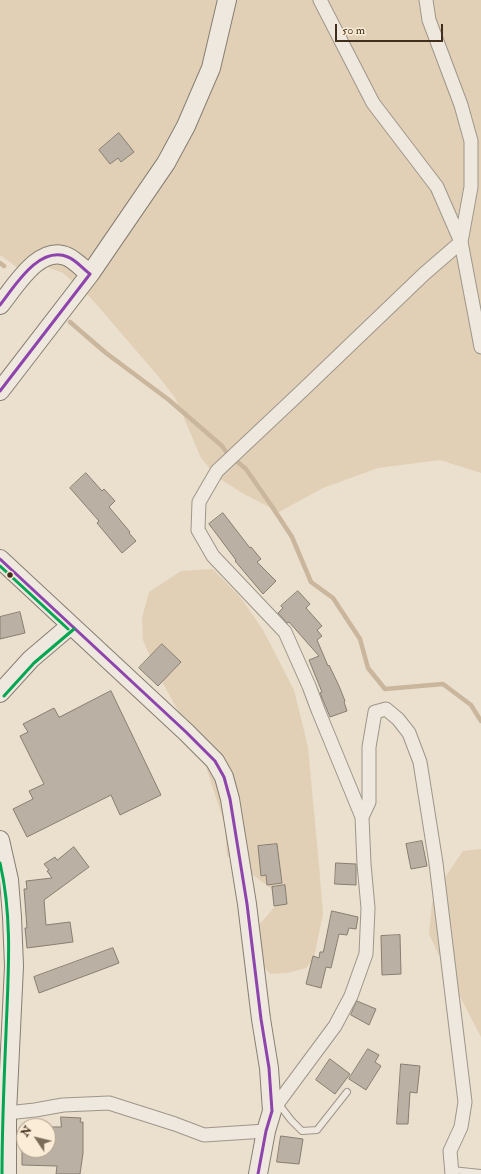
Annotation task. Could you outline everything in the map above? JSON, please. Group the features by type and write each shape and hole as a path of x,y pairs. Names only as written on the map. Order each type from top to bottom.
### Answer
{"street":[{"path":"0,391 90,274 166,163 186,126 211,68 227,0"},
{"path":"320,0 373,103 437,187 461,242 481,347"},
{"path":"258,1174 266,1131 275,1107 335,1026 351,996 366,954 368,908 362,817 309,686 285,632 213,556 198,530 199,502 217,471 238,450 276,416 424,274 461,242 471,187 470,141 461,105 430,20 426,0"},
{"path":"0,305 32,266 42,257 57,254 68,257 90,274"},
{"path":"0,559 186,732 215,761 224,777 230,799 247,904 261,1019 275,1107"},
{"path":"0,693 31,659 71,624"},
{"path":"362,817 369,802 368,747 375,712 386,709 398,719 409,733 420,762 436,863 465,1102 461,1127 450,1151 452,1172"},
{"path":"0,840 9,880 14,966 4,1112 7,1174"},
{"path":"4,1112 35,1110 63,1105 109,1103 204,1135 266,1131"}],"lane":[{"path":"275,1107 302,1131 317,1130 347,1092"},
{"path":"452,1172 481,1173"}],"shaded area":[{"path":"0,0 481,0 481,473 440,460 378,468 323,488 279,512 244,494 217,477 201,458 176,399 90,297 63,273 47,267 29,276 0,255"},
{"path":"213,569 241,598 263,630 294,690 308,747 323,914 314,957 306,968 287,973 270,974 259,960 259,925 283,897 227,856 225,825 206,767 184,721 156,671 143,640 142,618 149,592 181,571"},
{"path":"481,849 481,1037 429,934 432,903 445,877 463,851"}],"building":[{"path":"119,133 134,152 121,162 118,158 110,164 99,150"},
{"path":"86,473 102,491 104,489 115,501 109,507 136,541 122,553 97,523 99,521 70,488"},
{"path":"223,513 250,548 251,547 261,559 257,562 276,581 263,594 235,561 236,560 209,524"},
{"path":"298,591 310,604 306,608 322,626 317,630 322,636 317,640 345,701 347,711 330,717 309,660 319,656 289,622 287,623 278,613 283,608 281,606"},
{"path":"20,612 25,633 0,639 0,617"},
{"path":"162,644 181,662 158,686 139,668"},
{"path":"111,691 161,795 120,815 111,795 27,837 13,809 33,799 29,791 44,784 20,736 28,732 23,724 54,708 59,717"},
{"path":"422,841 427,866 411,869 406,844"},
{"path":"277,844 282,883 267,885 266,875 261,876 258,846"},
{"path":"74,847 89,867 44,900 46,925 70,922 73,942 27,948 24,889 27,889 26,881 52,878 47,871 49,870 44,864 55,857 57,860"},
{"path":"336,863 356,864 356,885 335,884"},
{"path":"285,885 287,904 274,906 272,887"},
{"path":"332,911 358,917 356,929 349,928 347,935 339,934 331,968 326,967 321,988 306,984 313,956 319,958 320,952 323,952"},
{"path":"400,935 401,974 382,975 381,936"},
{"path":"113,948 119,963 39,993 34,977"},
{"path":"357,1001 376,1009 369,1025 351,1015"},
{"path":"368,1049 379,1055 375,1062 381,1066 366,1090 349,1079"},
{"path":"330,1059 350,1074 335,1094 316,1080"},
{"path":"401,1064 420,1066 417,1093 410,1092 408,1124 397,1124"},
{"path":"61,1117 81,1118 80,1122 83,1122 83,1153 80,1174 56,1174 57,1166 22,1165 22,1158 56,1158 56,1127 61,1127"},
{"path":"281,1136 303,1139 299,1164 277,1162"}],"waterway":[{"path":"0,263 4,266"},
{"path":"70,322 106,353 169,400 246,469 292,537 311,582 333,598 360,639 368,668 385,689 443,684 471,705 481,721"}],"transit line":[{"path":"0,305 20,278 29,269 47,257 57,255 71,258 90,274"},
{"path":"0,391 90,274"},
{"path":"0,559 186,732 215,761 224,777 230,799 247,904 261,1019 269,1068 272,1111 266,1131 258,1174"},
{"path":"0,566 68,629"},
{"path":"4,696 34,663 74,629"},
{"path":"0,863 7,905 9,948 2,1174"}]}
